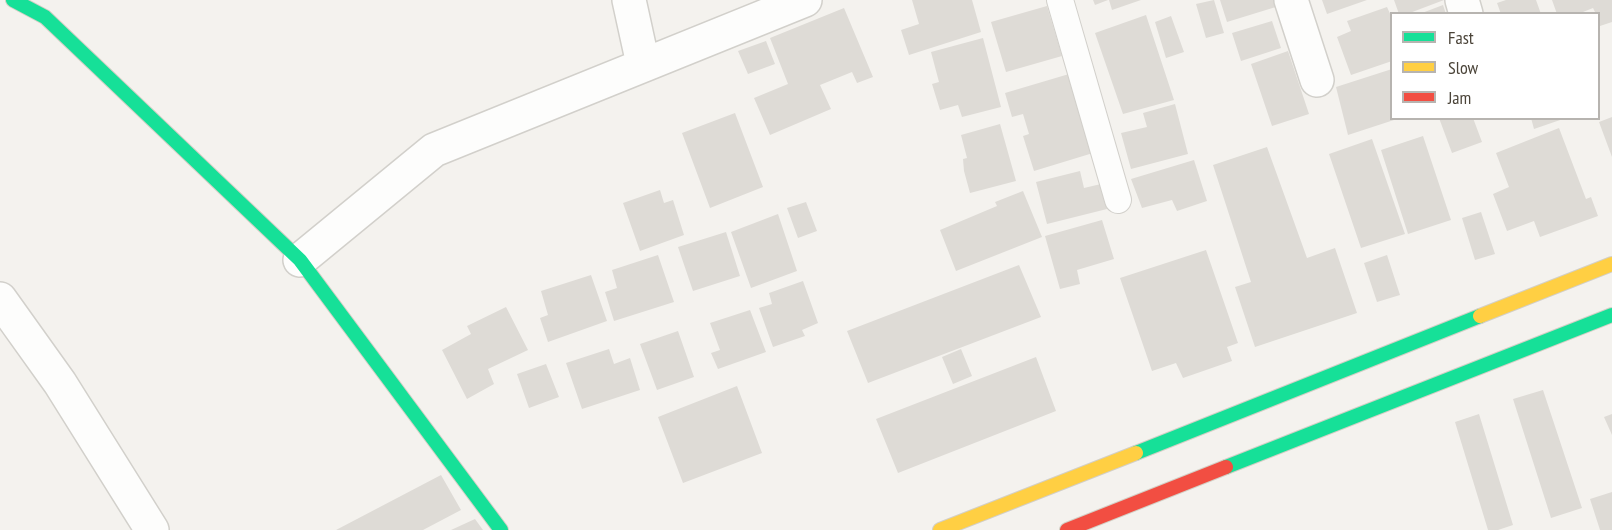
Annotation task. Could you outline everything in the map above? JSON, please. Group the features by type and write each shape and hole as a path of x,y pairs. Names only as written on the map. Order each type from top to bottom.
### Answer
{"street":[{"path":"13,0 45,17 300,260 501,530"},
{"path":"629,0 643,64"},
{"path":"300,260 435,150 805,0"},
{"path":"1291,0 1317,80"},
{"path":"940,530 1612,264"},
{"path":"0,299 60,383 152,530"},
{"path":"1067,530 1612,315"}],"lane":[{"path":"1060,0 1118,200"}],"building":[{"path":"912,0 972,0 981,32 909,55 901,30 919,24"},
{"path":"1093,0 1108,0 1095,5"},
{"path":"1109,0 1141,0 1112,10"},
{"path":"1214,0 1224,33 1206,38 1196,4"},
{"path":"1220,0 1277,0 1279,6 1227,22"},
{"path":"1322,0 1367,0 1327,14"},
{"path":"1394,0 1444,0 1412,12 1398,12"},
{"path":"1506,0 1536,0 1540,12 1500,12 1497,3"},
{"path":"1552,0 1612,0 1612,22 1600,26 1600,12 1595,12 1593,8 1583,12 1556,12"},
{"path":"1443,5 1445,12 1425,12"},
{"path":"1047,6 1062,56 1006,72 991,22"},
{"path":"1387,7 1390,14 1390,62 1351,75 1337,37 1351,31 1347,21"},
{"path":"844,8 873,77 857,83 852,72 820,85 831,109 770,135 754,98 788,84 770,38"},
{"path":"1146,15 1174,100 1123,114 1095,33"},
{"path":"1171,16 1184,52 1166,58 1155,22"},
{"path":"1272,21 1281,48 1241,61 1232,33"},
{"path":"983,38 1001,107 962,117 958,105 940,110 932,84 939,82 931,52"},
{"path":"766,41 775,64 748,74 738,51"},
{"path":"1288,51 1309,114 1272,126 1251,64"},
{"path":"1390,70 1390,120 1394,120 1348,135 1336,87"},
{"path":"1069,74 1093,153 1034,171 1023,136 1029,134 1023,114 1012,117 1005,93"},
{"path":"1175,104 1188,154 1131,169 1121,133 1147,127 1143,113"},
{"path":"735,113 763,187 710,208 682,133"},
{"path":"1612,117 1612,157 1599,122"},
{"path":"1440,120 1474,120 1482,142 1452,153"},
{"path":"1532,120 1560,120 1534,129"},
{"path":"1000,124 1016,181 970,193 964,171 963,159 967,158 961,135"},
{"path":"1559,128 1586,199 1591,197 1598,216 1540,237 1534,221 1507,231 1493,194 1509,187 1496,153"},
{"path":"1423,136 1451,220 1408,234 1381,150"},
{"path":"1372,139 1405,234 1361,248 1329,154"},
{"path":"1267,147 1307,258 1335,248 1357,313 1255,347 1235,287 1251,282 1213,165"},
{"path":"1194,160 1207,201 1177,211 1172,200 1142,208 1131,179"},
{"path":"1080,171 1084,188 1101,184 1107,209 1047,224 1036,182"},
{"path":"660,190 664,203 673,200 684,235 640,251 623,203"},
{"path":"1023,191 1042,237 956,271 940,230 997,206 995,202"},
{"path":"806,202 817,231 798,238 787,208"},
{"path":"1481,212 1495,254 1475,260 1462,218"},
{"path":"778,214 797,271 751,288 731,232"},
{"path":"1102,220 1114,259 1077,270 1080,284 1060,289 1045,236"},
{"path":"726,232 740,276 693,291 678,247"},
{"path":"1206,250 1238,343 1227,347 1232,361 1183,378 1176,363 1152,371 1120,278"},
{"path":"658,255 674,302 614,321 605,292 617,288 612,270"},
{"path":"1387,255 1400,295 1377,302 1364,263"},
{"path":"1019,265 1041,317 868,383 847,331"},
{"path":"591,275 607,321 548,342 540,318 548,315 541,291"},
{"path":"803,281 818,323 802,330 805,336 773,347 759,308 772,304 769,293"},
{"path":"506,307 528,350 488,369 494,384 467,399 442,350 471,334 467,326"},
{"path":"750,310 766,352 718,369 711,353 720,350 710,323"},
{"path":"678,331 694,377 657,390 640,344"},
{"path":"609,349 614,364 630,358 640,390 582,409 566,363"},
{"path":"961,349 972,376 953,384 942,357"},
{"path":"1036,357 1056,411 898,473 876,419"},
{"path":"546,364 559,397 529,408 517,374"},
{"path":"737,386 762,453 683,483 658,417"},
{"path":"1543,390 1582,508 1551,518 1513,399"},
{"path":"1479,414 1513,525 1498,530 1488,530 1455,422"},
{"path":"1612,414 1612,435 1604,417"},
{"path":"441,475 461,510 423,530 336,530"},
{"path":"1612,492 1612,530 1600,530 1590,499"},
{"path":"475,519 483,530 451,530"}],"traffic: fast":[{"path":"13,0 45,17 300,260 501,530"},
{"path":"1226,467 1612,315"},
{"path":"1136,453 1480,316"}],"traffic: slow":[{"path":"1480,316 1612,264"},
{"path":"940,530 1136,453"}],"traffic: jam":[{"path":"1067,530 1226,467"}]}
